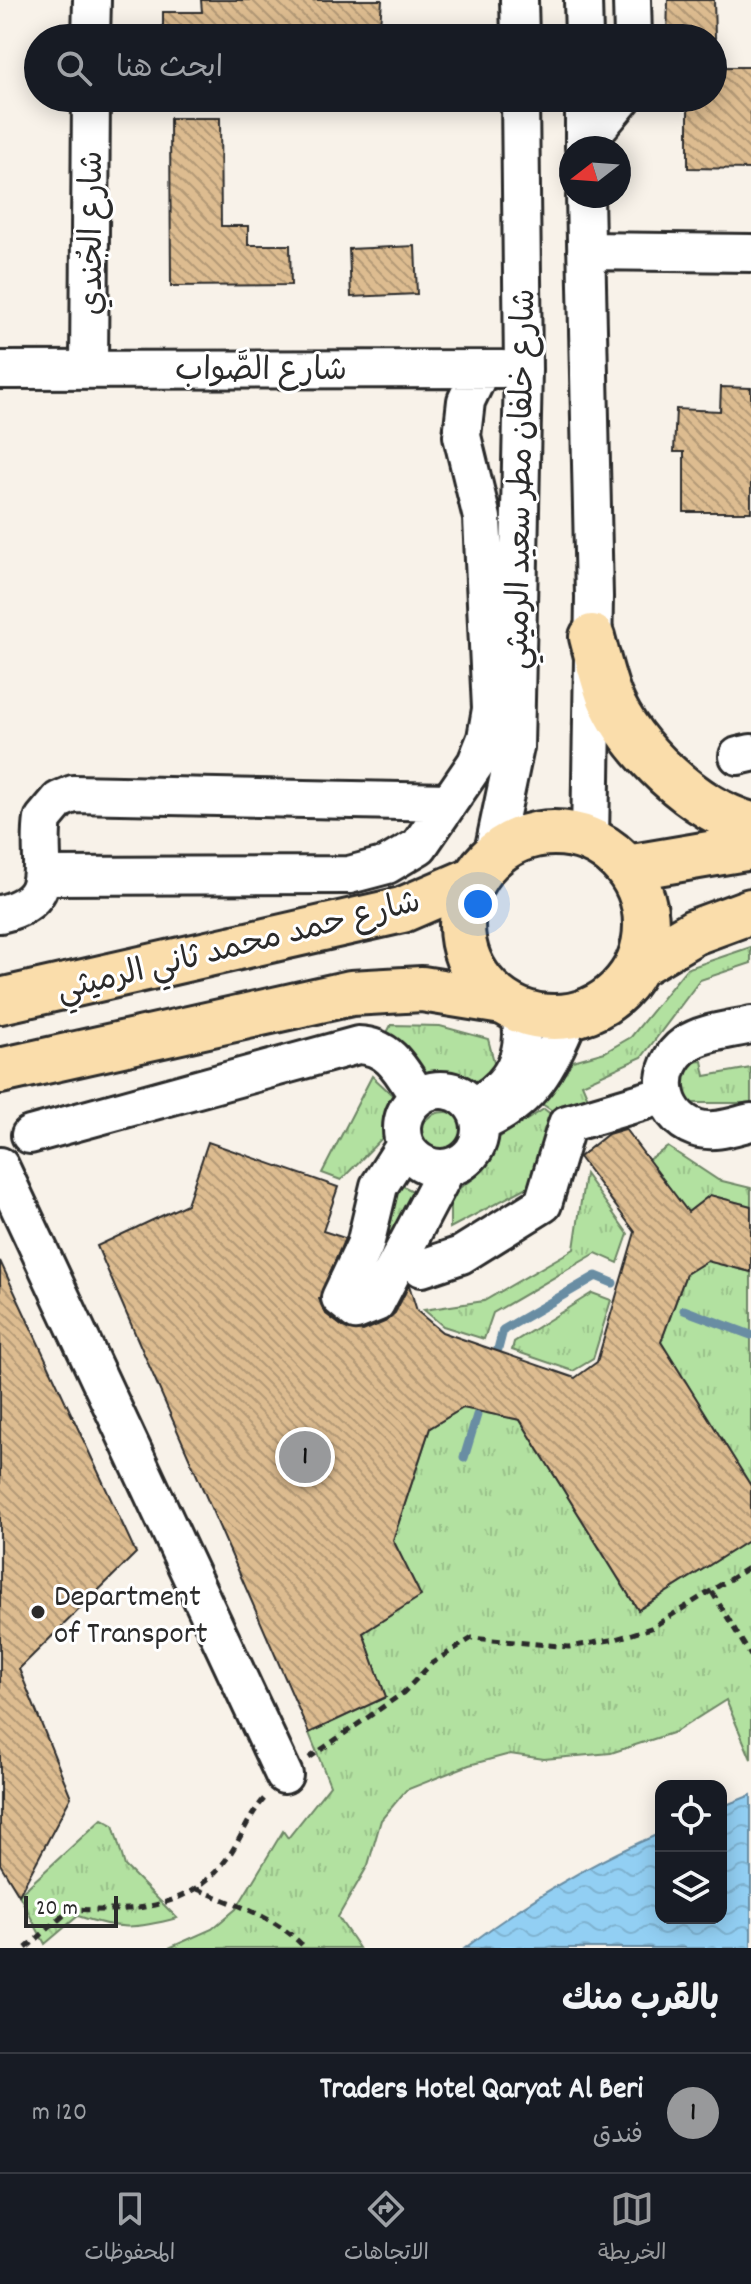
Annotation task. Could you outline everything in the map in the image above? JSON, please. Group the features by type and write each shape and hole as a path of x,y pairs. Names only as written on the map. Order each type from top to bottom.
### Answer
{"main road":[{"path":"592,637 610,698 644,752 690,795 751,825"},
{"path":"0,1071 351,993 422,989 511,1006 553,1018 570,1016 603,1004 623,987 638,965 645,940 646,915 639,890 627,868 610,852 590,840 565,833 539,834 514,842 483,868 464,906 466,947 483,984 511,1006"},
{"path":"627,868 751,847"},
{"name":"شارع حمد محمد ثاني الرميثي","path":"0,1001 387,914 483,868"},
{"path":"638,965 694,932 751,911"}],"street":[{"path":"91,24 92,0"},
{"path":"519,0 520,24"},
{"path":"583,0 584,24"},
{"path":"632,0 633,24"},
{"name":"شارع الجُندي","path":"89,367 91,112"},
{"name":"شارع خلفان مطر سعيد الرميثي","path":"483,868 515,747 523,369 520,112"},
{"path":"584,112 584,136"},
{"path":"592,136 612,112"},
{"name":"شارع خلفان مطر سعيد الرميثي","path":"585,208 592,637 590,840"},
{"path":"586,251 751,253"},
{"name":"شارع الصَّواب","path":"0,370 89,367 523,369"},
{"path":"42,876 349,875 387,865 419,846 482,751 491,709 482,518 462,436 466,401 481,370"},
{"path":"0,914 26,906 35,899 42,876 43,819 59,800 73,794 449,802"},
{"path":"477,1115 514,1070 523,1040 511,1006"},
{"path":"477,1115 515,1105 542,1078 570,1016"},
{"path":"751,1025 703,1037 677,1051 668,1064 665,1095 672,1110 697,1128 712,1131 751,1122"},
{"path":"30,1135 358,1045 379,1048 389,1055 418,1097"},
{"path":"405,1145 423,1164 447,1168 469,1158 480,1136 477,1115 457,1093 444,1089 418,1097 403,1119 405,1145 379,1186 365,1245 340,1298 356,1311 376,1303 447,1168"},
{"path":"422,1268 461,1255 543,1204 567,1124 665,1095"},
{"path":"0,1166 284,1775"}],"path":[{"path":"26,1948 71,1909 126,1911 163,1905 196,1889 212,1877 229,1855 252,1813 284,1775 403,1693 432,1663 472,1638 569,1647 616,1639 651,1628 751,1566"},
{"path":"712,1592 751,1656"},
{"path":"196,1889 260,1914 290,1932 305,1948"}],"green space":[{"path":"751,947 751,963 700,980 642,1057 582,1084 588,1098 565,1119 542,1104 569,1062 605,1052 631,1037 686,969"},
{"path":"391,1025 440,1026 488,1039 497,1073 468,1094 445,1087 425,1092 379,1048"},
{"path":"702,1061 705,1076 751,1068 751,1103 687,1103 676,1085 684,1063"},
{"path":"372,1076 403,1105 394,1126 341,1180 322,1173"},
{"path":"544,1109 560,1121 535,1183 450,1228 450,1192 467,1184 479,1173 492,1142"},
{"path":"445,1112 465,1120 473,1140 465,1160 445,1168 425,1160 417,1140 425,1120"},
{"path":"668,1147 718,1180 751,1188 751,1206 710,1195 688,1212 648,1160"},
{"path":"585,1174 628,1234 618,1263 596,1253 493,1313 484,1339 443,1326 424,1310 484,1301 574,1249"},
{"path":"403,1186 430,1200 408,1250 377,1242 391,1193"},
{"path":"707,1261 751,1272 751,1486 661,1342 686,1274"},
{"path":"592,1293 611,1300 593,1359 573,1371 512,1350 514,1342"},
{"path":"463,1408 520,1420 638,1610 751,1539 751,1759 726,1700 675,1732 611,1753 544,1759 510,1754 469,1765 406,1790 381,1820 368,1865 338,1917 359,1948 169,1948 212,1929 236,1909 283,1831 288,1838 330,1785 309,1733 386,1697 363,1633 420,1596 393,1540 430,1428"},
{"path":"102,1819 113,1825 125,1866 177,1918 127,1926 105,1924 78,1916 45,1944 19,1895"}],"water":[{"path":"751,1795 751,1948 465,1948 559,1884 655,1836 655,1924 727,1924 727,1805"}],"building":[{"path":"201,0 382,0 380,24 163,24 163,12 202,12"},
{"path":"668,0 714,0 715,24 667,24"},
{"path":"727,67 751,67 751,169 688,168 688,112 727,112"},
{"path":"170,118 220,118 221,226 248,226 248,245 290,245 291,285 171,286"},
{"path":"415,246 417,294 351,297 349,249"},
{"path":"721,387 751,388 751,512 684,512 684,452 674,452 676,409 720,411"},
{"path":"625,1129 688,1212 710,1195 751,1206 751,1272 707,1261 686,1274 661,1342 751,1486 751,1539 638,1610 520,1420 463,1408 430,1428 393,1540 421,1596 363,1633 386,1697 309,1733 97,1246 187,1204 208,1142 338,1187 323,1231 345,1238 319,1299 326,1314 343,1327 363,1331 385,1322 395,1313 409,1285 417,1311 442,1332 575,1378 597,1362 635,1232 579,1157 608,1134"},
{"name":"Department of Transport","path":"0,1261 136,1553 19,1669 71,1797 19,1895 0,1864"}],"waterway":[{"path":"498,1349 503,1330 596,1276 613,1283"},
{"path":"684,1310 751,1335"},
{"path":"464,1458 477,1415"}],"place":[{"name":"Traders Hotel Qaryat Al Beri","path":"305,1457"},
{"name":"Department of Transport","path":"38,1612"}]}
